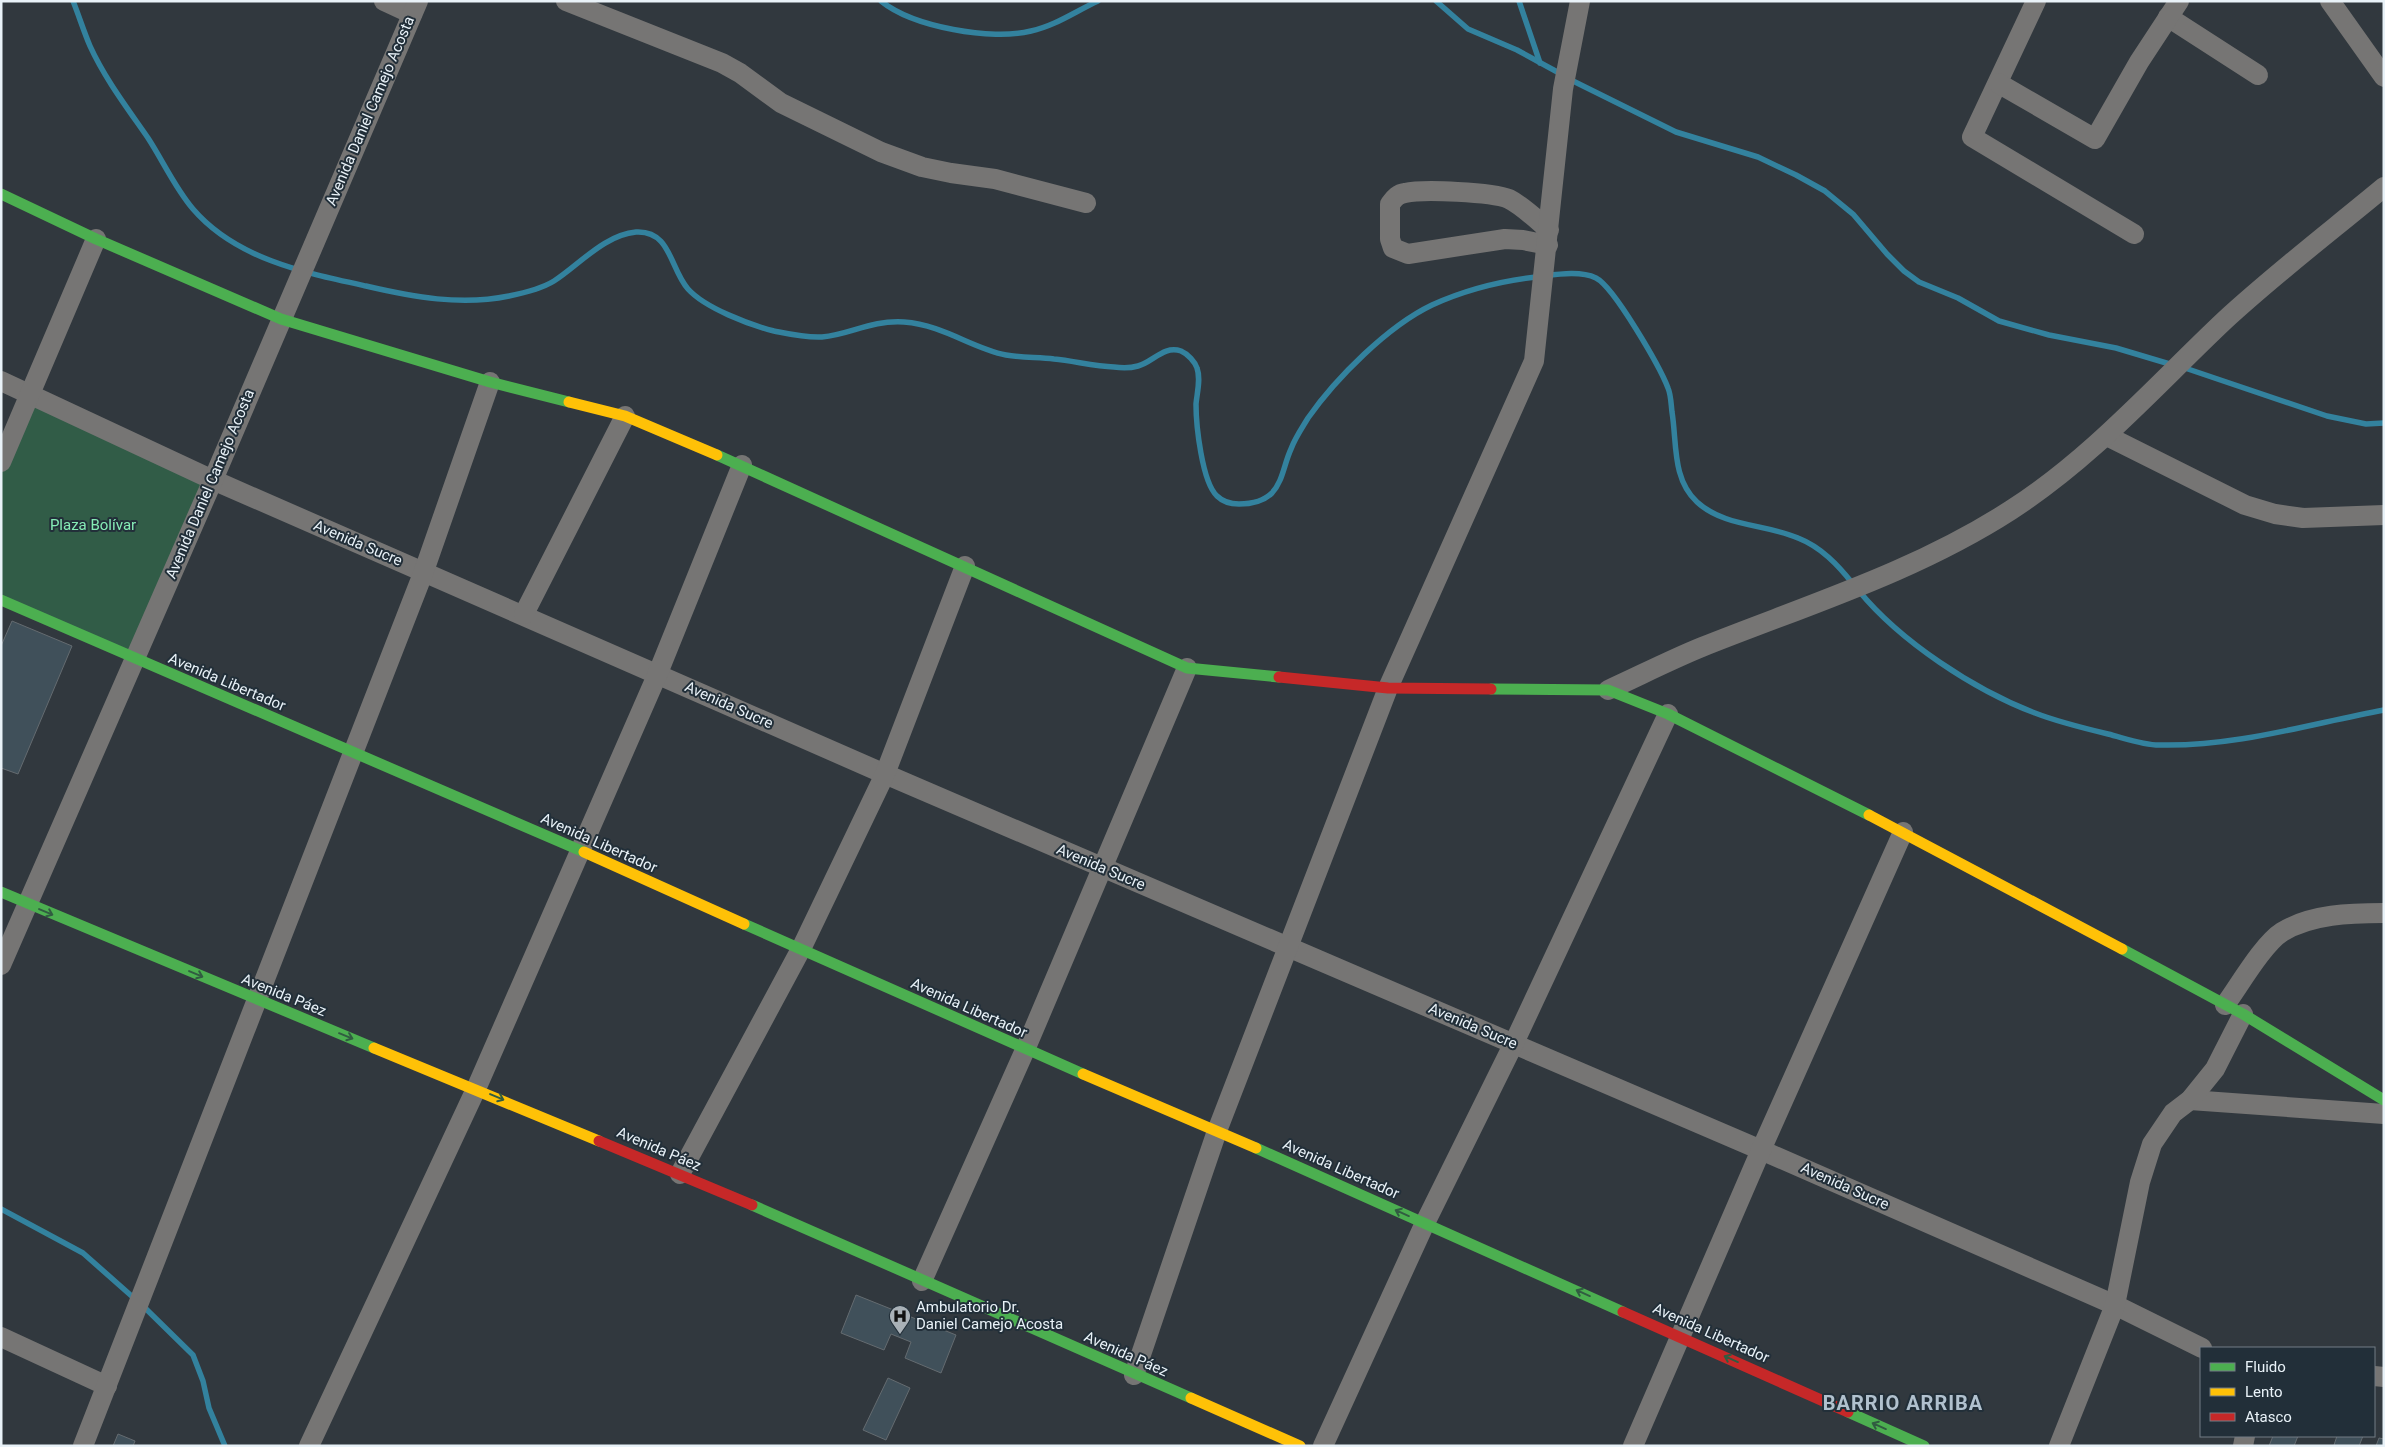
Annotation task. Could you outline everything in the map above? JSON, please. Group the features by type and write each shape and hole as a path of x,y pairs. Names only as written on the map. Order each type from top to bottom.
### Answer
{"main road":[{"path":"1,194 96,239 281,319 490,382 625,416 742,465 1187,668 1388,688 1608,690 1668,714 1903,832 2243,1014 2384,1100"},
{"name":"Avenida Libertador","path":"1,600 134,659 354,751 1025,1050 1217,1131 1681,1336 1924,1446"},
{"name":"Avenida Páez","path":"1,892 258,1001 680,1174 1134,1375 1300,1446"}],"street":[{"path":"384,1 415,8"},
{"path":"566,1 722,62 781,103 881,152 922,167 995,179 1086,203"},
{"path":"1134,1375 1217,1131 1388,688 1534,361 1564,89 1580,1"},
{"path":"2036,1 1972,137 2134,234"},
{"path":"2330,1 2384,76"},
{"name":"Avenida Daniel Camejo Acosta","path":"1,965 29,905 213,480 415,8"},
{"path":"1998,83 2095,139 2174,9 2258,75"},
{"path":"1608,690 1700,648 1867,584 1938,552 2013,509 2108,436 2227,319 2384,187"},
{"path":"1427,192 1497,196 1509,200 1548,238 1505,239 1408,254 1393,248 1390,239 1390,204 1396,196 1405,193 1427,192"},
{"path":"1,462 96,239"},
{"name":"Avenida Sucre","path":"1,381 213,480 524,614 885,774 1761,1150 2115,1305 2200,1347"},
{"path":"83,1446 424,571 490,382"},
{"path":"524,614 625,416"},
{"path":"2108,436 2246,505 2275,514 2303,518 2384,515"},
{"path":"309,1446 476,1089 658,673 742,465"},
{"path":"680,1174 801,950 885,774 965,566"},
{"path":"922,1281 1025,1050 1187,668"},
{"path":"1323,1446 1425,1223 1514,1044 1668,714"},
{"path":"1634,1446 1761,1150 1903,832"},
{"path":"2225,1005 2262,953 2282,932 2309,921 2333,916 2384,913"},
{"path":"2059,1446 2115,1305 2140,1182 2152,1144 2174,1114 2190,1100 2215,1069 2243,1014"},
{"path":"2190,1100 2384,1114"},
{"path":"1,1337 107,1386"}],"green space":[{"name":"Plaza Bolívar","path":"29,395 213,480 134,659 1,600 1,462"}],"building":[{"path":"12,621 72,646 18,774 1,768 1,646"},
{"path":"856,1295 956,1335 941,1373 905,1358 911,1342 891,1334 884,1350 841,1333"},
{"path":"888,1378 910,1388 886,1440 863,1430"},
{"path":"118,1434 135,1441 133,1446 113,1446"},
{"path":"2273,1437 2298,1437 2294,1446 2269,1446"},
{"path":"2337,1437 2363,1437 2359,1446 2334,1445"},
{"path":"2379,1438 2384,1439 2384,1446 2376,1446"}],"waterway":[{"path":"73,1 90,46 103,70 187,201 210,226 251,252 319,276 419,297 473,300 509,296 549,284 613,239 624,234 648,233 656,237 663,244 682,281 696,296 728,315 774,331 822,337 881,323 904,322 932,327 993,352 1006,355 1120,368 1138,366 1169,350 1181,351 1193,361 1198,372 1197,425 1207,479 1217,496 1233,504 1257,502 1265,499 1272,493 1281,478 1297,437 1308,418 1333,386 1381,339 1415,314 1445,300 1496,284 1558,274 1582,274 1596,278 1604,284 1625,311 1668,388 1679,472 1689,493 1697,502 1720,516 1732,521 1786,533 1814,546 1828,557 1853,584"},
{"path":"881,1 895,10 932,25 953,30 996,34 1015,34 1040,29 1098,1"},
{"path":"1436,1 1468,29 1517,50 1561,74"},
{"path":"1519,1 1540,63"},
{"path":"1569,79 1676,132 1758,157 1825,191 1853,214 1904,271 1919,282 1958,298 1999,321 2049,335 2116,348 2173,365"},
{"path":"2182,367 2327,416 2366,424 2384,423"},
{"path":"1859,591 1876,610 1917,646 1963,677 1988,691 2035,713 2140,743 2188,745 2216,742 2272,734 2384,710"},
{"path":"1,1209 83,1253 135,1299"},
{"path":"142,1305 193,1355 203,1381 209,1408 225,1446"}],"traffic: fast":[{"path":"1,194 96,239 281,319 490,382 569,402"},
{"path":"717,455 1187,668 1279,677"},
{"path":"1,600 584,852"},
{"path":"1491,689 1608,690 1668,714 1869,815"},
{"path":"1,892 374,1048"},
{"path":"744,924 1083,1074"},
{"path":"2122,949 2243,1014 2384,1100"},
{"path":"1256,1148 1623,1312"},
{"path":"752,1205 1191,1398"},
{"path":"1848,1412 1924,1446"}],"traffic: slow":[{"path":"569,402 625,416 717,455"},
{"path":"1869,815 2122,949"},
{"path":"584,852 744,924"},
{"path":"374,1048 599,1141"},
{"path":"1083,1074 1256,1148"},
{"path":"1191,1398 1300,1446"}],"traffic: jam":[{"path":"1279,677 1388,688 1491,689"},
{"path":"599,1141 752,1205"},
{"path":"1623,1312 1848,1412"}],"place":[{"name":"Ambulatorio Dr. Daniel Camejo Acosta","path":"900,1335"}],"district":[{"name":"BARRIO ARRIBA","path":"1903,1403"}]}
